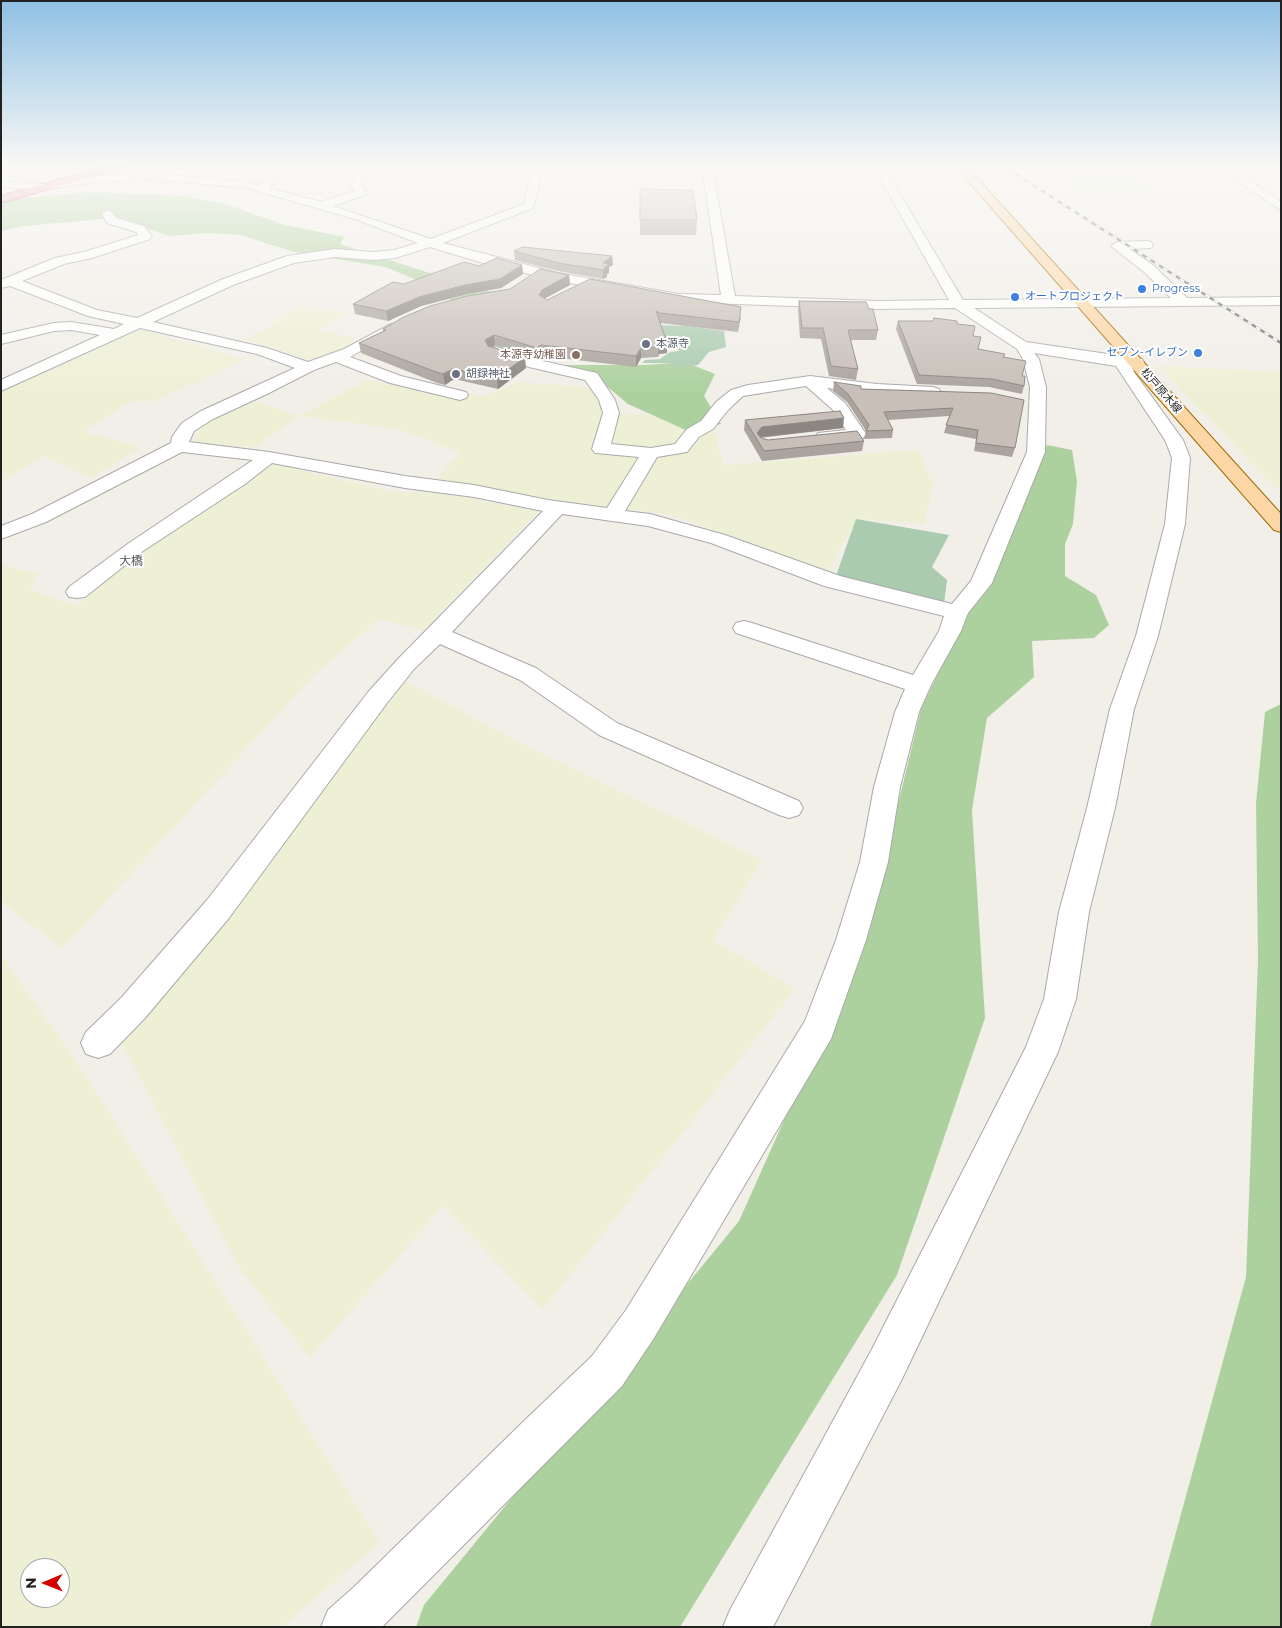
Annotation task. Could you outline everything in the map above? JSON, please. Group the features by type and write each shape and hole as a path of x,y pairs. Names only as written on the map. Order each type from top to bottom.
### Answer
{"main road":[{"name":"松戸原木線","path":"1029,242 1084,303 1129,362 1281,526"}],"street":[{"path":"5,283 60,261 87,255 127,242"},
{"path":"720,242 729,299"},
{"path":"345,1627 607,1371 640,1324 819,1028 851,940 874,862 886,787 896,756 900,735 919,685 950,631 957,612 981,583 1036,452 1027,402 1038,387 1032,359 1022,346 958,305 922,242"},
{"path":"1,386 228,282 292,260 335,253 374,256 395,254 431,243 538,272 667,297 822,304 958,305 1281,301"},
{"path":"1147,245 1117,246 1149,269 1183,302"},
{"path":"522,283 538,272"},
{"path":"572,291 588,282"},
{"path":"5,283 93,313 262,351 308,367"},
{"path":"657,307 667,297"},
{"path":"179,446 181,437 188,426 207,415 268,388 308,367 349,352 409,318"},
{"path":"1,340 43,329 71,326 117,333"},
{"path":"747,1627 890,1357 1041,1052 1060,999 1074,912 1101,808 1122,709 1147,636 1175,524 1181,458 1174,440 1126,372 1129,362 1022,346"},
{"path":"496,352 535,364 591,376 607,400 611,413 601,449 651,453 681,448 693,433 707,425 722,406 737,393 810,381 876,389 952,393"},
{"path":"336,357 396,380 460,395"},
{"path":"810,381 839,407 857,434 812,438"},
{"path":"1,533 39,518 179,446 269,457 405,482 474,491 558,507 650,520 694,532 832,581 874,593 957,612"},
{"path":"612,515 651,453"},
{"path":"77,592 136,547 238,480 269,457"},
{"path":"98,1043 133,1008 218,909 378,697 406,664 558,507"},
{"path":"744,628 919,685"},
{"path":"437,634 528,674 608,729 789,808"}],"green space":[{"path":"262,242 341,242 340,244 476,288 514,297 515,350 549,365 645,365 685,362 715,374 704,396 721,424 690,432 628,404 591,373 501,361 450,299 451,294 385,267 294,252"},
{"path":"299,307 346,313 318,330 356,338 341,351 310,360 246,340"},
{"path":"656,325 688,326 724,331 726,347 709,352 698,365 678,368 671,363 642,363 645,360 660,359 670,352 679,351 673,339 657,338"},
{"path":"141,329 245,360 153,401 133,401 83,432 142,447 91,478 45,456 1,482 1,391"},
{"path":"1159,366 1281,372 1281,489 1274,487"},
{"path":"366,380 486,396 517,382 603,388 621,414 711,416 723,465 918,450 933,485 924,524 857,519 828,571 672,515 549,499 437,479 460,453 399,429 299,416"},
{"path":"257,401 299,416 255,448 193,441 202,424"},
{"path":"1047,445 1072,450 1077,481 1073,524 1065,544 1065,576 1096,595 1109,625 1094,638 1032,641 1034,677 987,718 972,810 985,1018 897,1275 680,1627 416,1627 424,1605 739,1221 866,937 921,709 969,609 1012,526"},
{"path":"273,463 392,492 439,493 539,511 423,630 379,619 314,675 63,948 1,902 1,565 39,574 29,589 77,606 140,552"},
{"path":"856,519 949,535 932,567 947,580 944,604 836,576"},
{"path":"405,681 524,745 762,860 713,940 795,989 543,1310 443,1206 310,1358 238,1266 120,1040"},
{"path":"1281,704 1281,1627 1150,1627 1246,1277 1258,960 1256,803 1265,712"},
{"path":"1,955 79,1065 380,1543 281,1627 1,1627"}],"building":[{"path":"523,247 612,256 603,263 609,264 603,270 558,263 514,251"},
{"path":"497,258 522,265 500,279 465,285 419,297 386,311 353,304 393,282 404,284 464,262 479,266"},
{"path":"540,269 569,275 542,290 539,295 547,300 590,279 741,307 739,322 656,311 667,343 659,344 658,347 641,348 636,356 541,345 537,348 494,335 485,340 488,346 525,357 497,378 453,369 443,374 359,343 386,330 383,329 404,317 430,306 467,296 510,289"},
{"path":"799,301 866,302 869,309 873,309 878,330 848,330 858,369 831,366 823,328 802,328"},
{"path":"934,318 975,326 973,336 981,337 978,349 1005,354 1003,357 1026,361 1022,376 1025,376 1024,386 992,379 919,375 898,321 933,321"},
{"path":"834,382 861,386 861,389 991,393 1024,400 1015,448 976,443 978,430 946,425 953,408 884,412 893,430 866,431 869,425 848,394"},
{"path":"840,411 844,418 762,427 757,433 761,438 768,440 857,431 864,441 764,451 745,420"}],"railway":[{"path":"1122,242 1281,343"}],"place":[{"name":"Progress","path":"1142,289"},
{"name":"オートプロジェクト","path":"1015,297"},
{"name":"本源寺","path":"646,344"},
{"name":"セブン-イレブン","path":"1198,353"},
{"name":"本源寺幼稚園","path":"576,355"},
{"name":"胡録神社","path":"456,374"}],"district":[{"name":"大橋","path":"131,561"}]}
